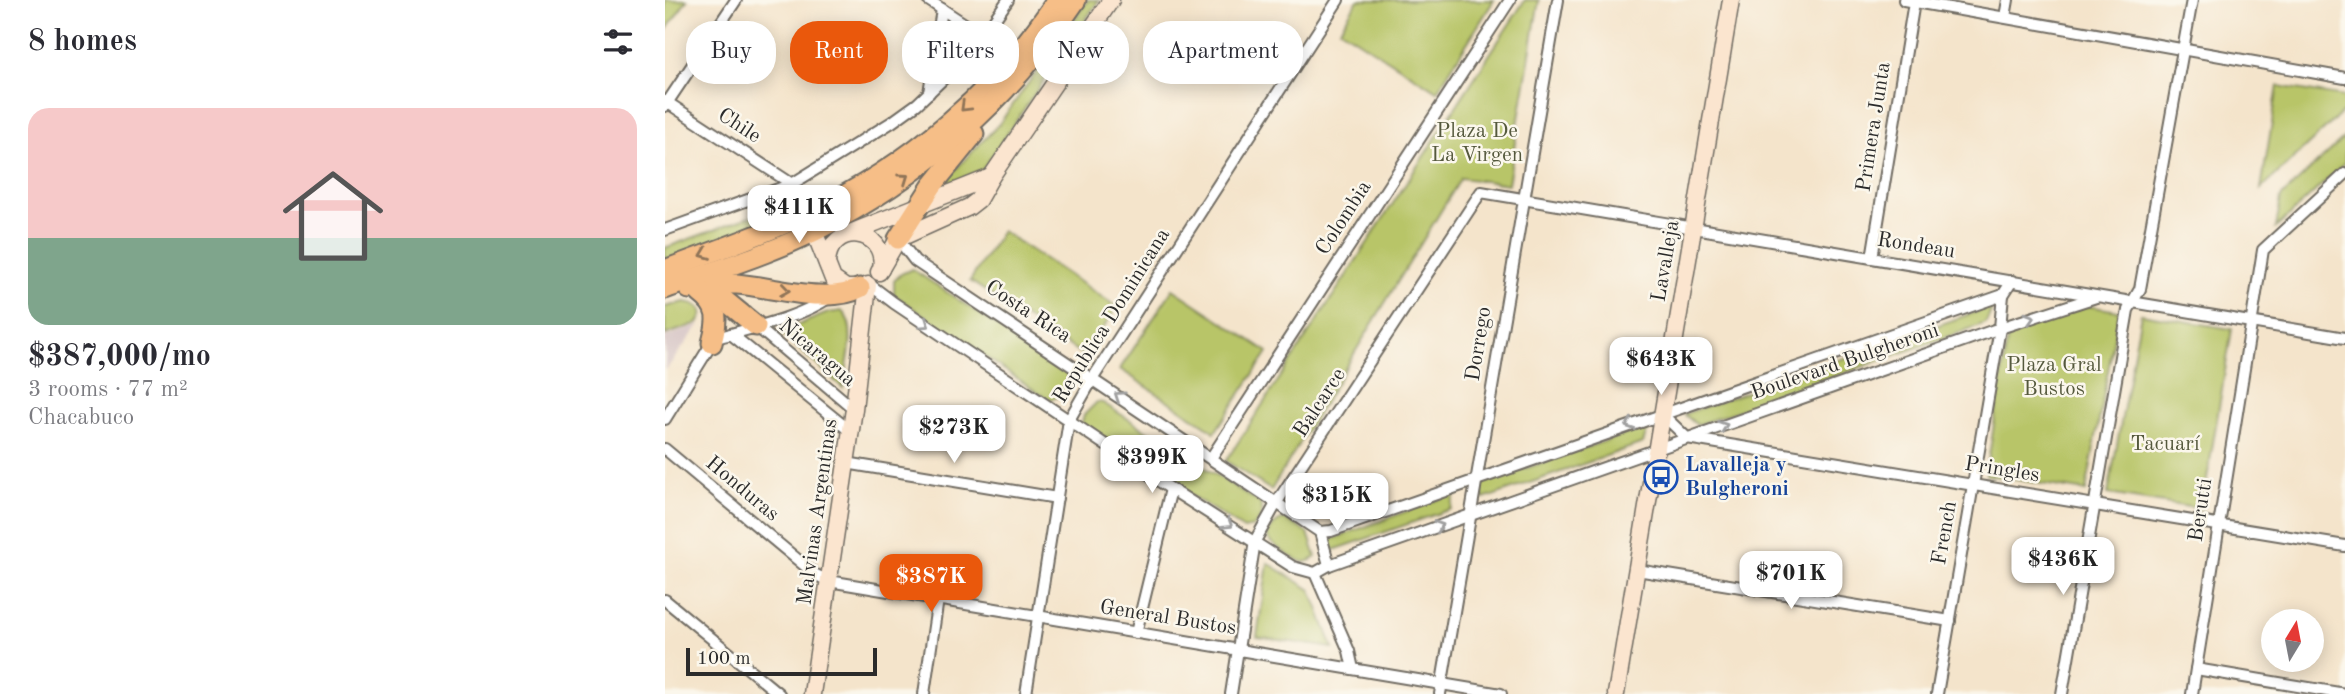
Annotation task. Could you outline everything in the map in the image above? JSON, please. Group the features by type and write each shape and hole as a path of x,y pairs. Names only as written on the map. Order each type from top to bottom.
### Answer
{"highway":[{"path":"665,270 811,223 934,135 974,99 1017,54 1057,0"},
{"path":"1019,75 1040,51 1076,0"},
{"path":"665,291 903,179 980,115 1010,84"},
{"path":"894,246 917,207 957,153 992,115 1012,84"},
{"path":"665,291 738,284 856,286"},
{"path":"693,289 723,299 756,326"},
{"path":"693,289 709,300 715,308 716,328 712,343"}],"street":[{"path":"666,103 736,0"},
{"path":"928,0 960,21"},
{"path":"993,21 1008,0"},
{"path":"665,419 712,343 720,337 794,314 856,286 894,246 978,200 1111,0"},
{"name":"Republica Dominicana","path":"1026,694 1069,420 1093,378 1338,0"},
{"name":"Colombia","path":"1211,458 1510,0"},
{"name":"Dorrego","path":"1441,689 1558,0"},
{"name":"Lavalleja","path":"1616,694 1731,0"},
{"path":"2005,18 2008,0"},
{"path":"2062,694 2128,310 2140,289 2192,0"},
{"path":"1909,1 2345,78"},
{"name":"Primera Junta","path":"1872,258 1909,1"},
{"path":"929,93 941,9"},
{"path":"665,230 792,184 892,122 938,84"},
{"name":"Chile","path":"666,103 792,184"},
{"name":"Berutti","path":"2192,694 2263,250 2345,174"},
{"path":"827,263 831,246 846,235 991,177"},
{"path":"792,184 811,223 830,274 894,303 1171,489 1293,567 1315,573 1329,565 1320,532"},
{"name":"Rondeau","path":"1481,192 2345,338"},
{"name":"Balcarce","path":"1231,694 1255,541 1277,502 1481,192"},
{"path":"846,235 858,234 874,242 881,257 856,286"},
{"name":"Costa Rica","path":"874,242 894,246 1320,532"},
{"path":"2003,295 2012,281"},
{"name":"Malvinas Argentinas","path":"812,694 864,336 856,286"},
{"name":"Boulevard Bulgheroni","path":"1320,532 1332,531 2003,295"},
{"name":"French","path":"1937,694 2000,328 2003,295"},
{"name":"Boulevard Bulgheroni","path":"1329,565 2000,328 2099,296"},
{"name":"Nicaragua","path":"756,326 854,409"},
{"name":"Nicaragua","path":"731,334 850,432"},
{"path":"1662,414 1687,438"},
{"name":"Pringles","path":"1687,438 2345,546"},
{"name":"Honduras","path":"665,449 816,575 829,582"},
{"path":"846,463 1057,498"},
{"path":"1136,633 1171,489"},
{"path":"1637,570 1950,621"},
{"path":"1315,573 1349,650 1353,669"},
{"name":"General Bustos","path":"829,582 1238,648 1353,669 1441,689 1501,694"},
{"path":"924,694 938,599"},
{"path":"665,600 766,690 779,694"},
{"path":"2196,669 2345,694"}],"shaded area":[{"path":"700,324 665,371 665,337"}],"green space":[{"path":"665,0 687,0 665,32"},
{"path":"1088,0 1099,0 1085,21 1073,21"},
{"path":"1358,0 1494,0 1437,91 1340,29"},
{"name":"Plaza De La Virgen","path":"1525,0 1539,0 1508,184 1461,178 1271,490 1226,461"},
{"path":"1033,77 1033,84 1041,84 983,169 937,189 999,124"},
{"path":"2278,86 2345,97 2345,110 2261,189"},
{"path":"2345,137 2345,163 2276,228 2281,197"},
{"path":"789,202 793,213 665,262 665,248"},
{"path":"1002,231 1117,307 1085,356 970,281"},
{"path":"912,269 1067,372 1069,393 1049,400 894,295 894,281"},
{"path":"1173,289 1268,352 1215,432 1120,369"},
{"path":"684,302 700,308 701,318 698,323 665,335 665,307"},
{"path":"1993,306 1986,323 1697,425 1684,414"},
{"name":"Plaza Gral Bustos","path":"2088,306 2119,311 2086,491 1986,475 2008,335"},
{"path":"842,311 847,318 851,337 843,388 780,332 828,313"},
{"name":"Tacuarí","path":"2141,314 2232,329 2202,509 2108,494"},
{"path":"1097,402 1103,403 1260,503 1261,513 1257,524 1244,529 1081,426 1084,415"},
{"path":"1649,426 1643,443 1484,499 1480,486 1486,482"},
{"path":"1455,493 1451,509 1331,551 1327,541"},
{"path":"1286,519 1308,533 1316,557 1308,562 1301,561 1284,552 1269,539 1267,536 1272,527"},
{"path":"1268,563 1311,590 1333,648 1257,637"}],"place":[{"name":"Lavalleja y Bulgheroni","path":"1661,477"}]}
